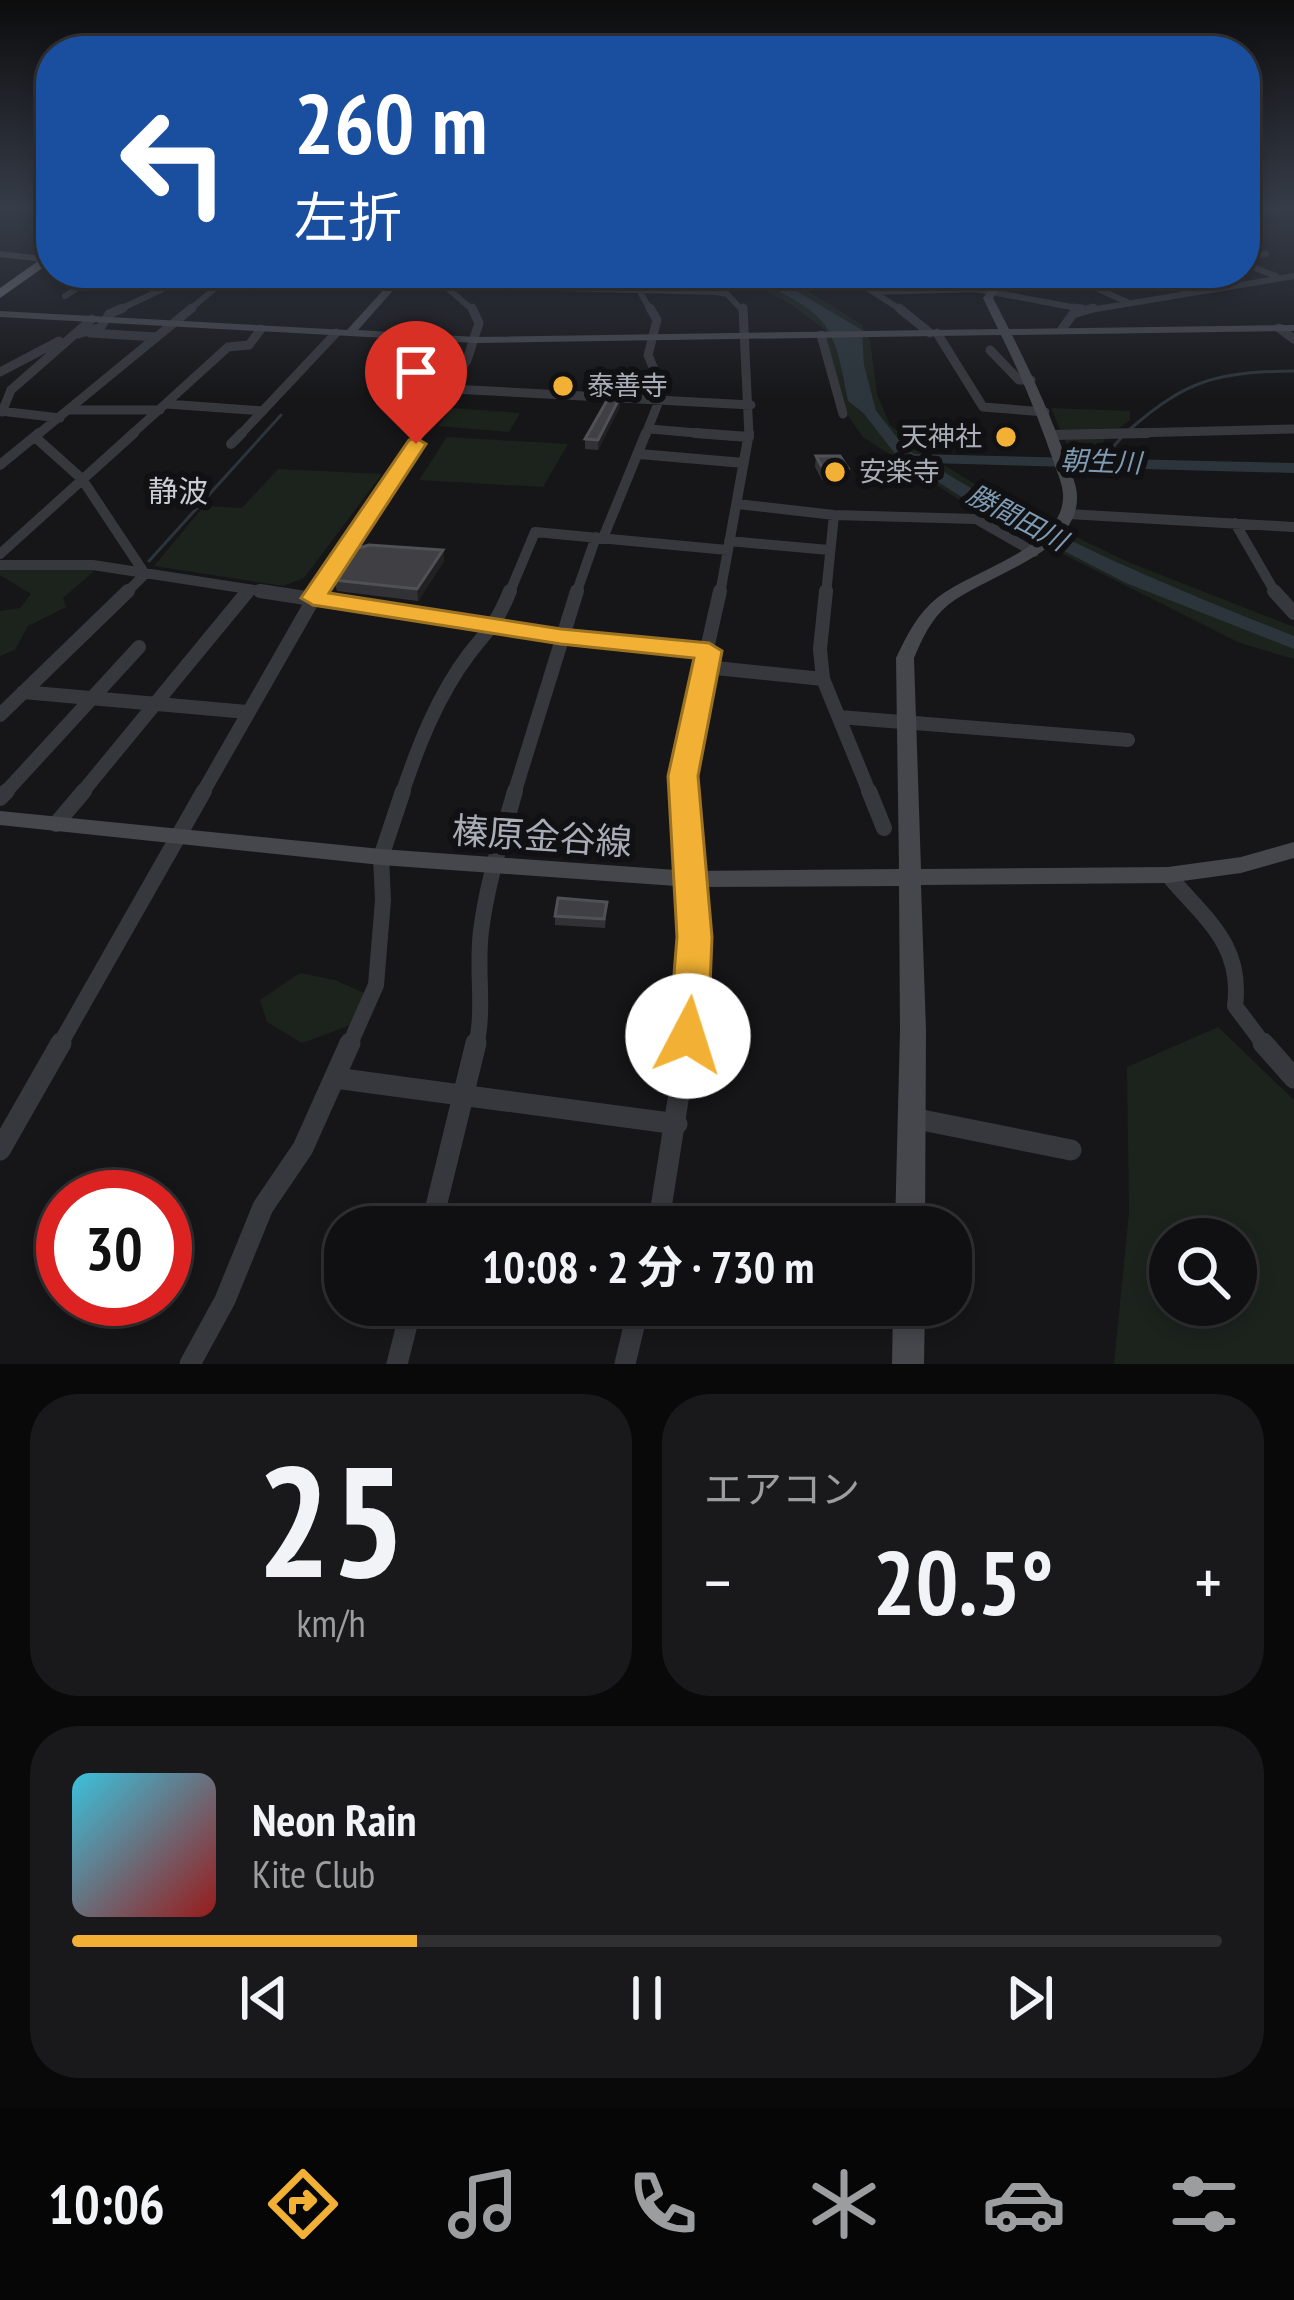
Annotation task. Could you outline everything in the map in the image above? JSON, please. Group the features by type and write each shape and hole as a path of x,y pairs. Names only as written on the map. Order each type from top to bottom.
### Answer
{"highway":[{"path":"0,294 28,274"}],"main road":[{"path":"342,334 388,288"},
{"path":"910,1206 911,880 904,658 922,618 956,589 1036,550 1067,516 1071,500 1045,412 988,298 995,288"},
{"path":"0,314 476,340 1294,328"},
{"name":"榛原金谷線","path":"0,818 381,857 690,879 1168,875 1241,865 1294,850"},
{"path":"908,1364 909,1326"}],"street":[{"path":"1272,274 1281,278"},
{"path":"1260,281 1294,276"},
{"path":"65,296 78,288"},
{"path":"158,288 78,334 16,386 1,411 65,414 163,407 263,411"},
{"path":"0,465 216,288"},
{"path":"0,1150 313,598 452,389 476,340 478,320 471,302 454,288"},
{"path":"622,288 716,292 741,303 751,405 737,504 683,776 694,982 662,1206"},
{"path":"867,288 893,300 934,333 983,407 1045,412"},
{"path":"1097,288 1127,302"},
{"path":"1179,288 1189,292"},
{"path":"1062,329 1073,314 1086,310 1214,288"},
{"path":"436,1206 482,1025 480,935 493,866 561,636 599,538 662,400 648,355 657,320 638,290"},
{"path":"873,292 990,291 1086,310"},
{"path":"1279,328 1294,339"},
{"path":"0,554 228,347 249,345 262,329"},
{"path":"0,372 78,334 157,337"},
{"path":"231,444 342,334"},
{"path":"821,335 843,414"},
{"path":"990,350 1019,380 1030,380"},
{"path":"452,389 751,405"},
{"path":"650,429 749,437"},
{"path":"1052,435 1294,429"},
{"path":"34,437 82,479 145,574"},
{"path":"639,454 744,463"},
{"path":"737,504 834,515 976,519 1036,550"},
{"path":"834,515 820,649 823,679 884,828"},
{"path":"1067,516 1294,527"},
{"path":"1235,523 1282,606 1294,614"},
{"path":"190,1364 225,1300 263,1207 303,1148 376,985 383,901 381,857 420,740 468,655 495,627 535,532 829,550"},
{"path":"0,565 93,565 823,679"},
{"path":"0,716 145,574"},
{"path":"56,824 249,590"},
{"path":"0,798 139,647"},
{"path":"23,692 247,712"},
{"path":"839,717 1128,740"},
{"path":"1168,875 1226,944 1239,974 1234,1006 1294,1078"},
{"path":"335,1078 676,1124"},
{"path":"912,1118 1071,1150"},
{"path":"397,1364 407,1326"},
{"path":"625,1364 634,1326"}],"shaded area":[{"path":"760,288 803,288 862,325 870,340 877,394 890,425 923,452 1007,504 1128,562 1294,627 1294,659 1240,643 975,510 863,437 842,407 825,330"},
{"path":"773,288 791,288 862,330 864,365 880,426 848,401 829,332 820,319"},
{"path":"451,408 520,413 509,432 438,426"},
{"path":"1051,408 1130,411 1130,420 1106,438 1098,451 1070,453"},
{"path":"447,437 568,444 543,487 419,480"},
{"path":"278,469 382,474 304,578 283,586 154,566 204,506 242,508"},
{"path":"93,565 93,572 63,598 66,607 28,626 15,650 0,656 0,611 20,608 31,594 0,575 0,568"},
{"path":"300,973 335,980 364,993 351,1025 302,1043 267,1022 260,1000"},
{"path":"1218,1027 1294,1100 1294,1364 1114,1364 1129,1213 1127,1067"}],"building":[{"path":"609,397 620,397 598,440 585,439"},
{"path":"816,456 840,456 848,468 823,469"},
{"path":"369,545 443,550 417,589 334,580 355,549"},
{"path":"558,898 607,902 604,919 555,916"}],"waterway":[{"path":"1129,430 1169,399 1205,382 1244,373 1294,371"},
{"name":"勝間田川","path":"865,406 901,452 977,500 1133,579 1294,643"},
{"path":"149,561 281,415"},
{"path":"1070,462 1112,448 1122,437"},
{"name":"朝生川","path":"917,458 1294,468"}],"place":[{"name":"泰善寺","path":"563,386"},
{"name":"天神社","path":"1006,437"},
{"name":"安楽寺","path":"835,472"}],"district":[{"name":"静波","path":"178,492"}],"route":[{"path":"416,444 313,598 561,636 709,651 686,742 683,776 694,937 688,1036"}]}
